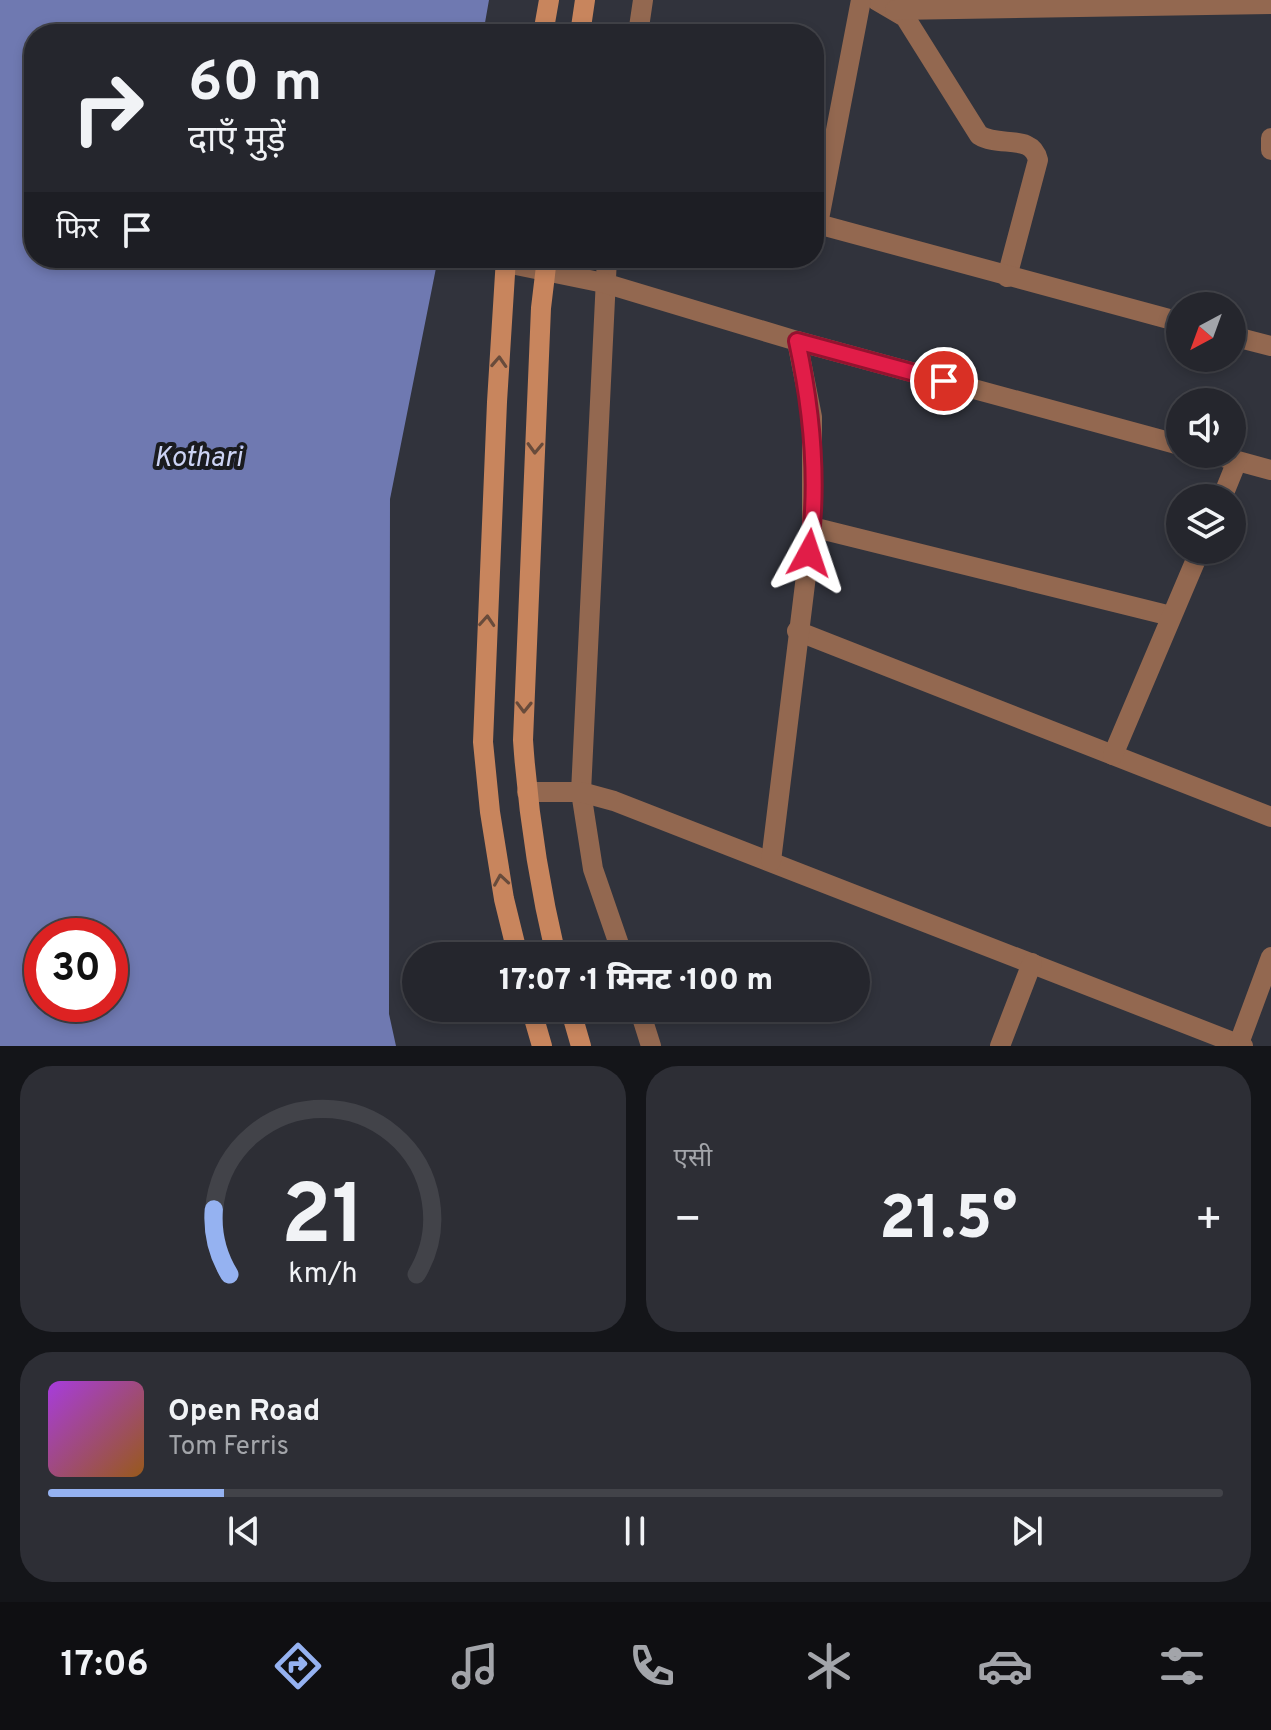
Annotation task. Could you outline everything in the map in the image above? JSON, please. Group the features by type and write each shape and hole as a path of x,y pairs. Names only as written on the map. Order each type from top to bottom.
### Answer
{"main road":[{"path":"545,24 549,0"},
{"path":"581,24 585,0"},
{"path":"506,268 483,742 492,827 515,942"},
{"path":"547,268 524,653 523,740 542,897 553,942"},
{"path":"535,1022 542,1046"},
{"path":"574,1022 581,1046"}],"street":[{"path":"639,24 643,0"},
{"path":"824,184 861,0"},
{"path":"876,0 905,17 979,135 991,141 1028,144 1036,150 1038,160 1007,277"},
{"path":"895,10 1114,4 1271,4"},
{"path":"1271,138 1271,150"},
{"path":"824,226 1166,318"},
{"path":"559,268 797,341 1166,441"},
{"path":"606,268 581,792 593,869 618,942"},
{"path":"1246,340 1271,346"},
{"path":"771,861 812,527 812,417 797,341"},
{"path":"1246,463 1271,470"},
{"path":"812,527 1171,616"},
{"path":"1113,755 1194,564"},
{"path":"797,631 1271,817"},
{"path":"527,792 581,792 771,861 1240,1045 1271,957"},
{"path":"1000,1046 1032,963"},
{"path":"643,1022 651,1046"}],"water":[{"name":"Kothari","path":"0,0 489,0 485,24 24,24 24,268 436,268 390,499 389,1014 396,1046 0,1046"}],"route":[{"path":"809,553 812,527 812,417 797,341 944,381"}]}
